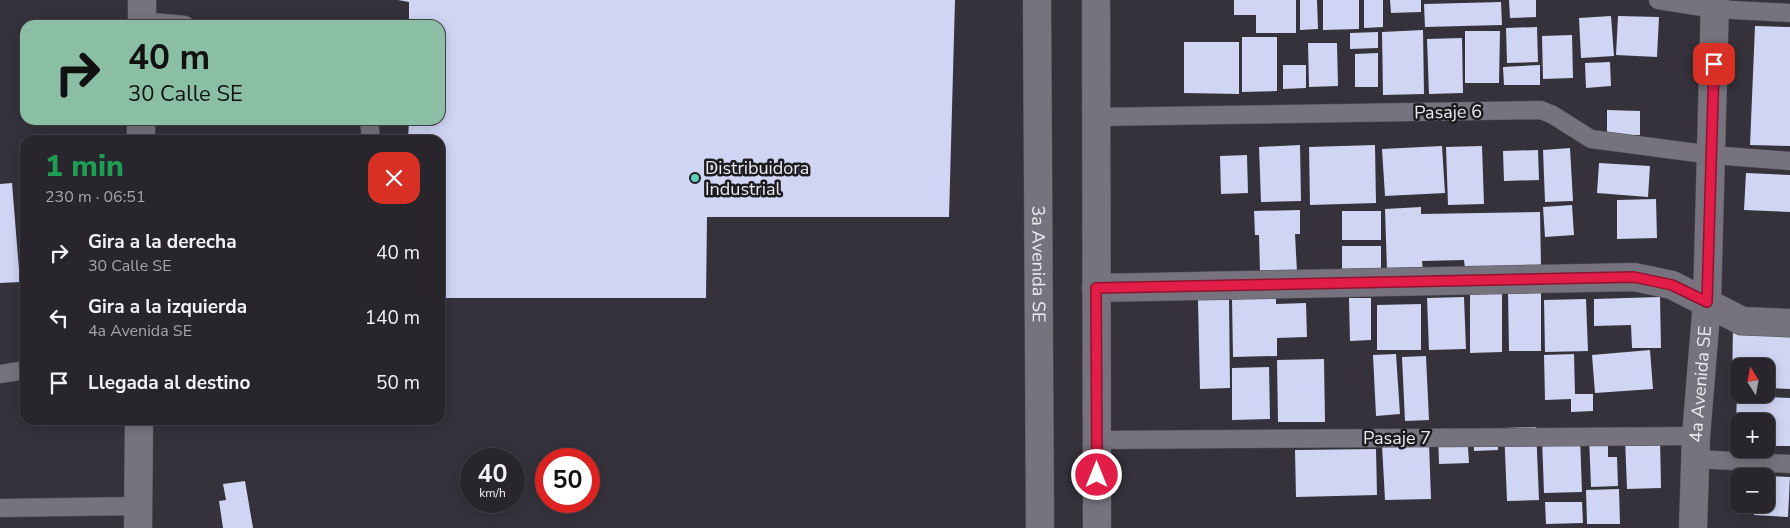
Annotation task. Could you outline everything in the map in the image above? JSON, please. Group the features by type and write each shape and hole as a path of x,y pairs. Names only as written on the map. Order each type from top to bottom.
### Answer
{"street":[{"name":"3a Avenida SE","path":"1037,0 1040,528"},
{"path":"1096,0 1097,528"},
{"name":"4a Avenida SE","path":"1693,528 1696,448 1707,302 1715,4"},
{"path":"1096,288 1634,277 1672,285 1742,321 1790,323"},
{"path":"138,517 139,425"}],"lane":[{"path":"1658,0 1715,4 1790,13"},
{"path":"142,15 164,20"},
{"name":"Pasaje 6","path":"1096,117 1541,110 1553,114 1591,139 1712,156 1790,160"},
{"path":"0,374 20,371"},
{"name":"Pasaje 7","path":"1097,440 1696,448 1790,464"},
{"path":"0,508 138,517"}],"building":[{"name":"Distribuidora Industrial","path":"398,0 955,0 949,217 707,217 706,298 445,298 445,135 408,135 409,125 445,125 445,20 409,20 409,2"},
{"path":"1234,0 1296,0 1296,33 1256,33 1256,15 1234,15"},
{"path":"1300,0 1317,0 1318,29 1300,30"},
{"path":"1323,0 1359,0 1359,29 1323,30"},
{"path":"1364,0 1383,0 1383,27 1364,28"},
{"path":"1390,0 1421,0 1421,12 1391,13"},
{"path":"1509,0 1536,0 1536,17 1510,18"},
{"path":"1501,2 1502,25 1425,27 1424,4"},
{"path":"1611,16 1614,56 1581,58 1579,18"},
{"path":"1618,16 1659,17 1657,57 1616,55"},
{"path":"1755,26 1790,27 1790,146 1750,145"},
{"path":"1537,27 1538,62 1507,63 1506,28"},
{"path":"1423,30 1424,94 1383,95 1382,32"},
{"path":"1465,31 1500,31 1499,83 1465,83"},
{"path":"1378,32 1378,48 1350,49 1350,33"},
{"path":"1572,35 1573,78 1543,79 1542,36"},
{"path":"1242,37 1277,37 1277,91 1242,92"},
{"path":"1462,38 1463,93 1429,94 1427,39"},
{"path":"1184,42 1239,42 1239,94 1184,93"},
{"path":"1308,43 1337,43 1338,86 1309,87"},
{"path":"1378,53 1378,87 1355,87 1355,54"},
{"path":"1610,62 1611,86 1586,88 1585,63"},
{"path":"1283,65 1306,65 1306,88 1283,89"},
{"path":"1540,65 1540,85 1504,85 1503,67"},
{"path":"1607,110 1640,111 1640,135 1607,135"},
{"path":"1300,145 1301,201 1261,202 1259,147"},
{"path":"1375,145 1376,203 1310,205 1309,147"},
{"path":"1442,146 1445,193 1385,196 1382,149"},
{"path":"1482,146 1484,204 1448,205 1446,147"},
{"path":"1570,148 1573,201 1545,202 1543,150"},
{"path":"1538,150 1539,180 1504,181 1503,151"},
{"path":"1247,155 1248,193 1221,194 1220,156"},
{"path":"1599,163 1650,166 1648,197 1597,193"},
{"path":"1746,173 1790,175 1790,212 1744,210"},
{"path":"12,183 20,282 0,283 0,184"},
{"path":"1656,199 1657,238 1617,239 1617,200"},
{"path":"1572,205 1574,235 1545,237 1543,207"},
{"path":"1421,207 1421,214 1540,212 1541,267 1465,269 1464,260 1422,261 1423,270 1387,270 1385,209"},
{"path":"1300,210 1300,234 1295,234 1297,272 1260,273 1259,235 1255,235 1254,211"},
{"path":"1342,211 1381,211 1381,240 1342,240"},
{"path":"1342,246 1381,246 1381,269 1342,269"},
{"path":"1470,292 1502,292 1502,352 1470,353"},
{"path":"1508,292 1541,292 1541,351 1509,351"},
{"path":"1464,297 1466,349 1429,350 1427,298"},
{"path":"1660,297 1661,348 1632,348 1631,325 1594,326 1594,299"},
{"path":"1276,298 1276,304 1306,303 1307,337 1277,338 1277,356 1233,357 1232,299"},
{"path":"1349,298 1371,298 1371,340 1350,341"},
{"path":"1586,299 1588,351 1545,352 1544,300"},
{"path":"1198,300 1229,300 1230,388 1200,389"},
{"path":"1421,304 1421,350 1377,350 1377,305"},
{"path":"1733,327 1790,328 1790,389 1775,388 1775,358 1732,358"},
{"path":"1650,350 1653,389 1595,393 1592,355"},
{"path":"1396,354 1400,414 1376,416 1373,355"},
{"path":"1574,354 1575,394 1593,394 1593,411 1571,412 1571,399 1545,400 1544,355"},
{"path":"1426,356 1429,420 1405,421 1402,357"},
{"path":"1324,359 1325,422 1278,422 1277,360"},
{"path":"1269,367 1270,419 1232,420 1232,368"},
{"path":"1775,397 1790,398 1790,446 1775,446 1775,413 1736,413 1737,403 1775,403"},
{"path":"1536,427 1539,500 1507,501 1504,428"},
{"path":"1467,431 1469,463 1439,464 1438,432"},
{"path":"1498,432 1498,450 1474,451 1473,433"},
{"path":"1608,435 1608,457 1617,457 1618,486 1591,487 1589,436"},
{"path":"1580,436 1582,492 1544,493 1542,438"},
{"path":"1660,437 1661,488 1627,489 1625,438"},
{"path":"1429,443 1431,499 1385,500 1382,445"},
{"path":"1376,449 1377,495 1296,497 1295,450"},
{"path":"1775,476 1790,477 1788,517 1754,515 1754,513 1775,513"},
{"path":"245,481 253,528 223,528 219,501 226,500 223,484"},
{"path":"1619,489 1620,524 1587,524 1586,490"},
{"path":"1545,502 1582,502 1583,523 1546,524"}],"place":[{"name":"Distribuidora Industrial","path":"695,178"}],"route":[{"path":"1097,475 1096,288 1634,277 1672,285 1707,302 1714,64"}]}
